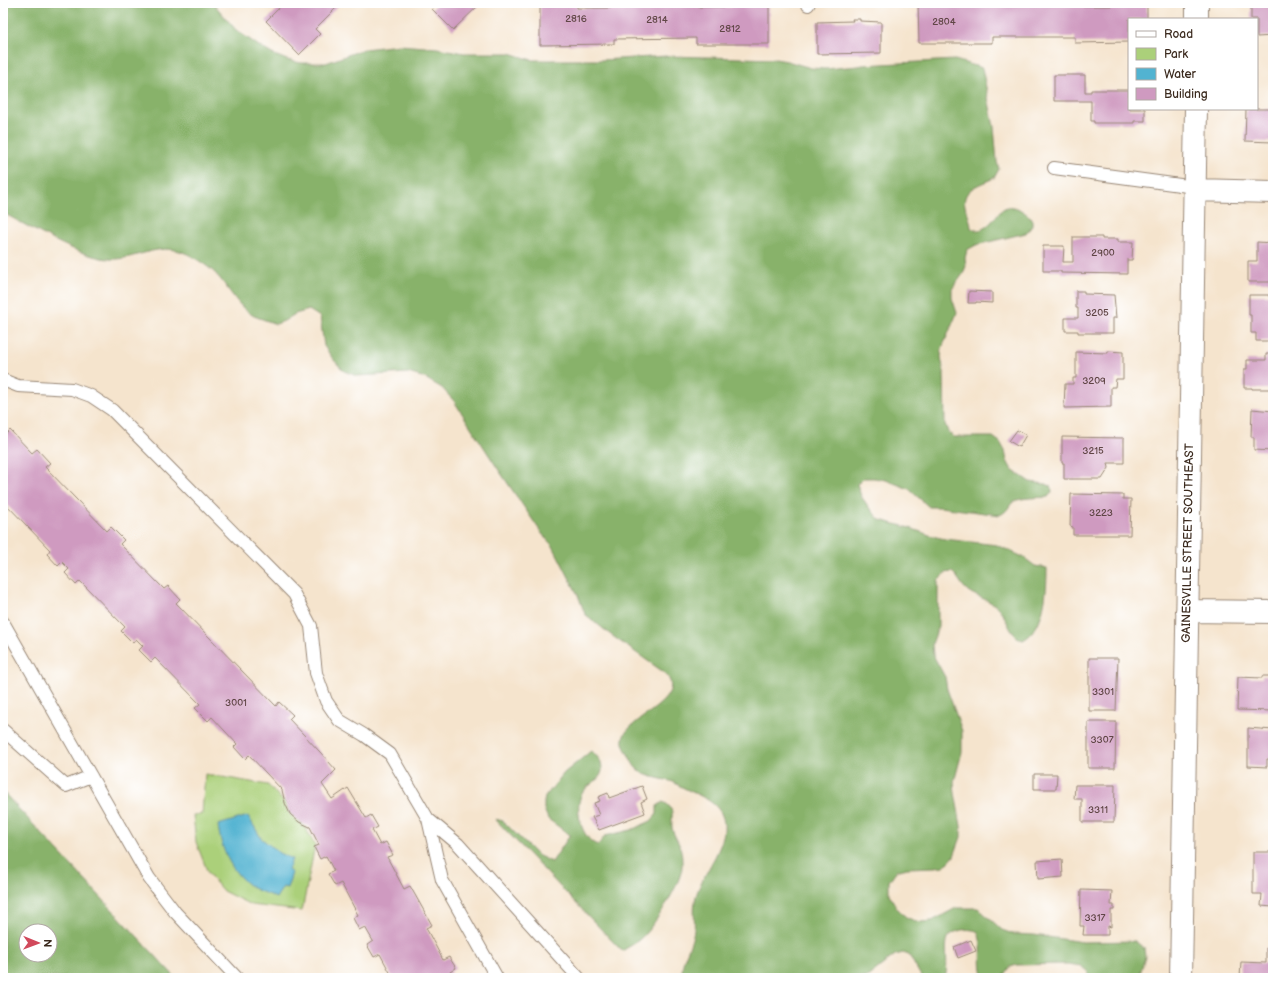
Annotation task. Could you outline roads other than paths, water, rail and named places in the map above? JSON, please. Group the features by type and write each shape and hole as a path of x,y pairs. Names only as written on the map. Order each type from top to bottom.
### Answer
{"street":[{"path":"1197,3 1197,18"},
{"name":"GAINESVILLE STREET SOUTHEAST","path":"1181,978 1196,110"},
{"path":"1195,188 1273,192"},
{"path":"1187,611 1273,612"}],"lane":[{"path":"1054,168 1195,188"},
{"path":"3,380 18,386 72,390 91,396 112,410 294,594 311,626 316,673 326,702 339,720 364,735 390,754 428,819 442,880 497,978"},
{"path":"3,622 149,878 175,912 237,978"},
{"path":"3,730 66,786 91,776"},
{"path":"428,819 458,844 579,978"}],"water":[{"path":"248,816 261,838 279,853 292,859 288,870 292,873 287,888 283,887 276,898 253,888 239,876 233,869 225,852 218,825"}]}
